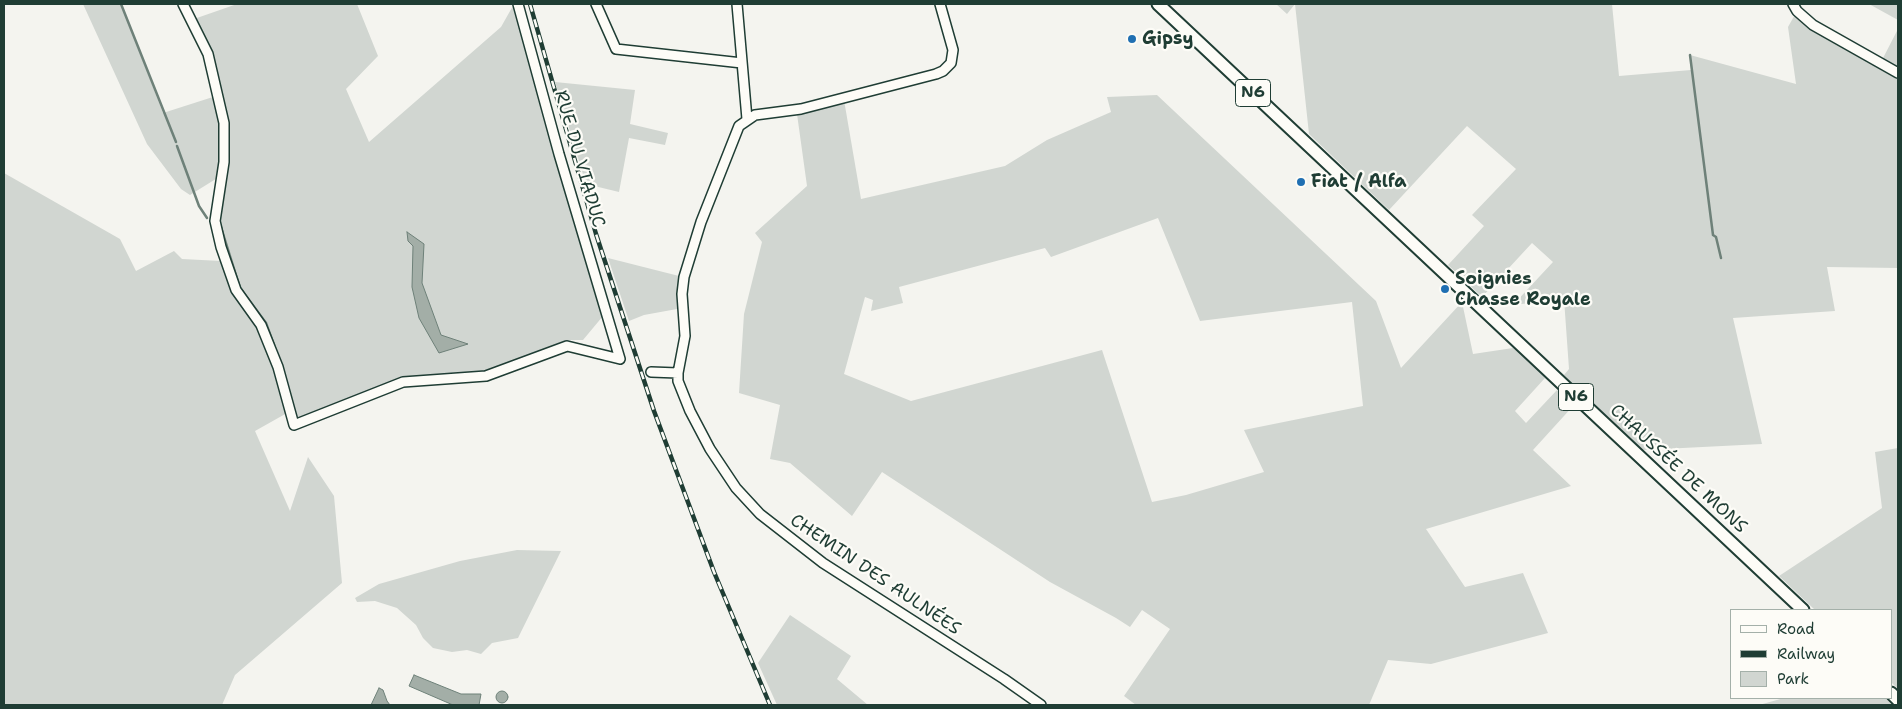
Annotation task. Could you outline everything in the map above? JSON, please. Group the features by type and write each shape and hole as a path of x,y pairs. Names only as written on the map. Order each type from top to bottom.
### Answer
{"main road":[{"name":"CHAUSSÉE DE MONS","path":"1158,4 1802,609"}],"street":[{"name":"RUE DU VIADUC","path":"183,4 208,54 224,123 224,162 215,222 221,247 236,290 261,325 278,367 294,425 404,382 486,376 567,346 620,359 518,4"},
{"path":"596,4 616,49 742,63"},
{"path":"736,4 747,120 764,112 801,109 943,71 951,63 953,50 940,4"},
{"path":"1793,4 1800,14 1812,25 1898,73"},
{"name":"CHEMIN DES AULNÉES","path":"747,120 739,126 735,133 715,190 701,222 684,277 682,294 685,336 678,381 690,411 703,436 736,488 760,514 823,563 1040,705"},
{"path":"650,372 678,373"}],"green space":[{"path":"83,4 121,4 163,113 216,96 220,115 219,177 190,195 181,189 147,144"},
{"path":"237,4 357,4 378,56 346,89 369,142 501,27 514,4 518,4 603,316 583,340 566,340 485,373 403,380 302,419 287,413 255,431 290,511 308,457 334,496 342,583 235,675 222,705 4,705 4,173 120,239 136,271 174,251 182,259 221,261 221,212 229,161 230,124 194,19"},
{"path":"1276,4 1295,4 1287,14"},
{"path":"1295,4 1612,4 1619,76 1691,70 1690,55 1796,84 1788,27 1797,11 1881,62 1898,29 1898,268 1827,267 1835,311 1733,318 1762,444 1643,450 1564,375 1569,369 1564,299 1513,305 1553,262 1532,243 1482,297 1448,265 1484,226 1472,215 1516,169 1467,126 1389,210 1309,134"},
{"path":"1869,4 1898,4 1898,20"},
{"path":"555,82 635,90 630,124 668,133 665,145 629,138 619,192 586,184"},
{"path":"1157,95 1376,301 1401,368 1462,302 1473,354 1513,348 1545,378 1515,411 1526,423 1557,390 1574,405 1533,450 1571,486 1426,529 1465,587 1523,573 1548,633 1431,664 1388,660 1369,705 1136,705 1124,696 1170,629 1142,610 1130,627 1050,582 882,472 852,516 790,463 770,459 780,405 739,393 744,314 762,242 755,233 807,186 797,114 844,100 861,199 1005,166 1047,140 1111,112 1107,97","holes":["1158,218 1200,321 1352,302 1363,406 1244,430 1264,472 1186,495 1152,502 1102,350 911,401 844,374 865,297 873,300 871,311 903,303 899,287 1045,248 1051,257"]},
{"path":"608,258 679,276 677,309 644,315 629,321"},
{"path":"1898,448 1898,689 1892,683 1892,609 1814,609 1779,576 1882,508 1875,452"},
{"path":"517,550 561,551 518,638 492,643 481,654 467,650 452,652 433,648 423,638 416,625 397,608 375,601 357,602 355,598 379,584 460,561"},
{"path":"790,615 851,656 837,679 868,705 777,705 758,663"},
{"path":"1780,699 1886,699 1893,705 1759,705"}],"shaded area":[{"path":"407,232 424,244 422,283 441,335 468,344 439,353 419,318 412,287 413,246 408,241"},
{"path":"414,675 461,694 481,694 479,705 453,705 409,686"},
{"path":"379,688 383,690 390,705 371,705"},
{"path":"500,691 504,691 508,697 504,703 500,703 496,699 496,695"}],"waterway":[{"path":"121,4 176,142"},
{"path":"1690,55 1713,235 1716,237 1721,258"},
{"path":"177,146 199,206 207,218"},
{"path":"220,224 240,288 266,323 274,345"}],"railway":[{"path":"530,4 596,234 654,411 714,572 770,705"}],"place":[{"name":"Gipsy","path":"1132,39"},
{"name":"Fiat / Alfa","path":"1301,182"},
{"name":"Soignies Chasse Royale","path":"1445,289"}]}
